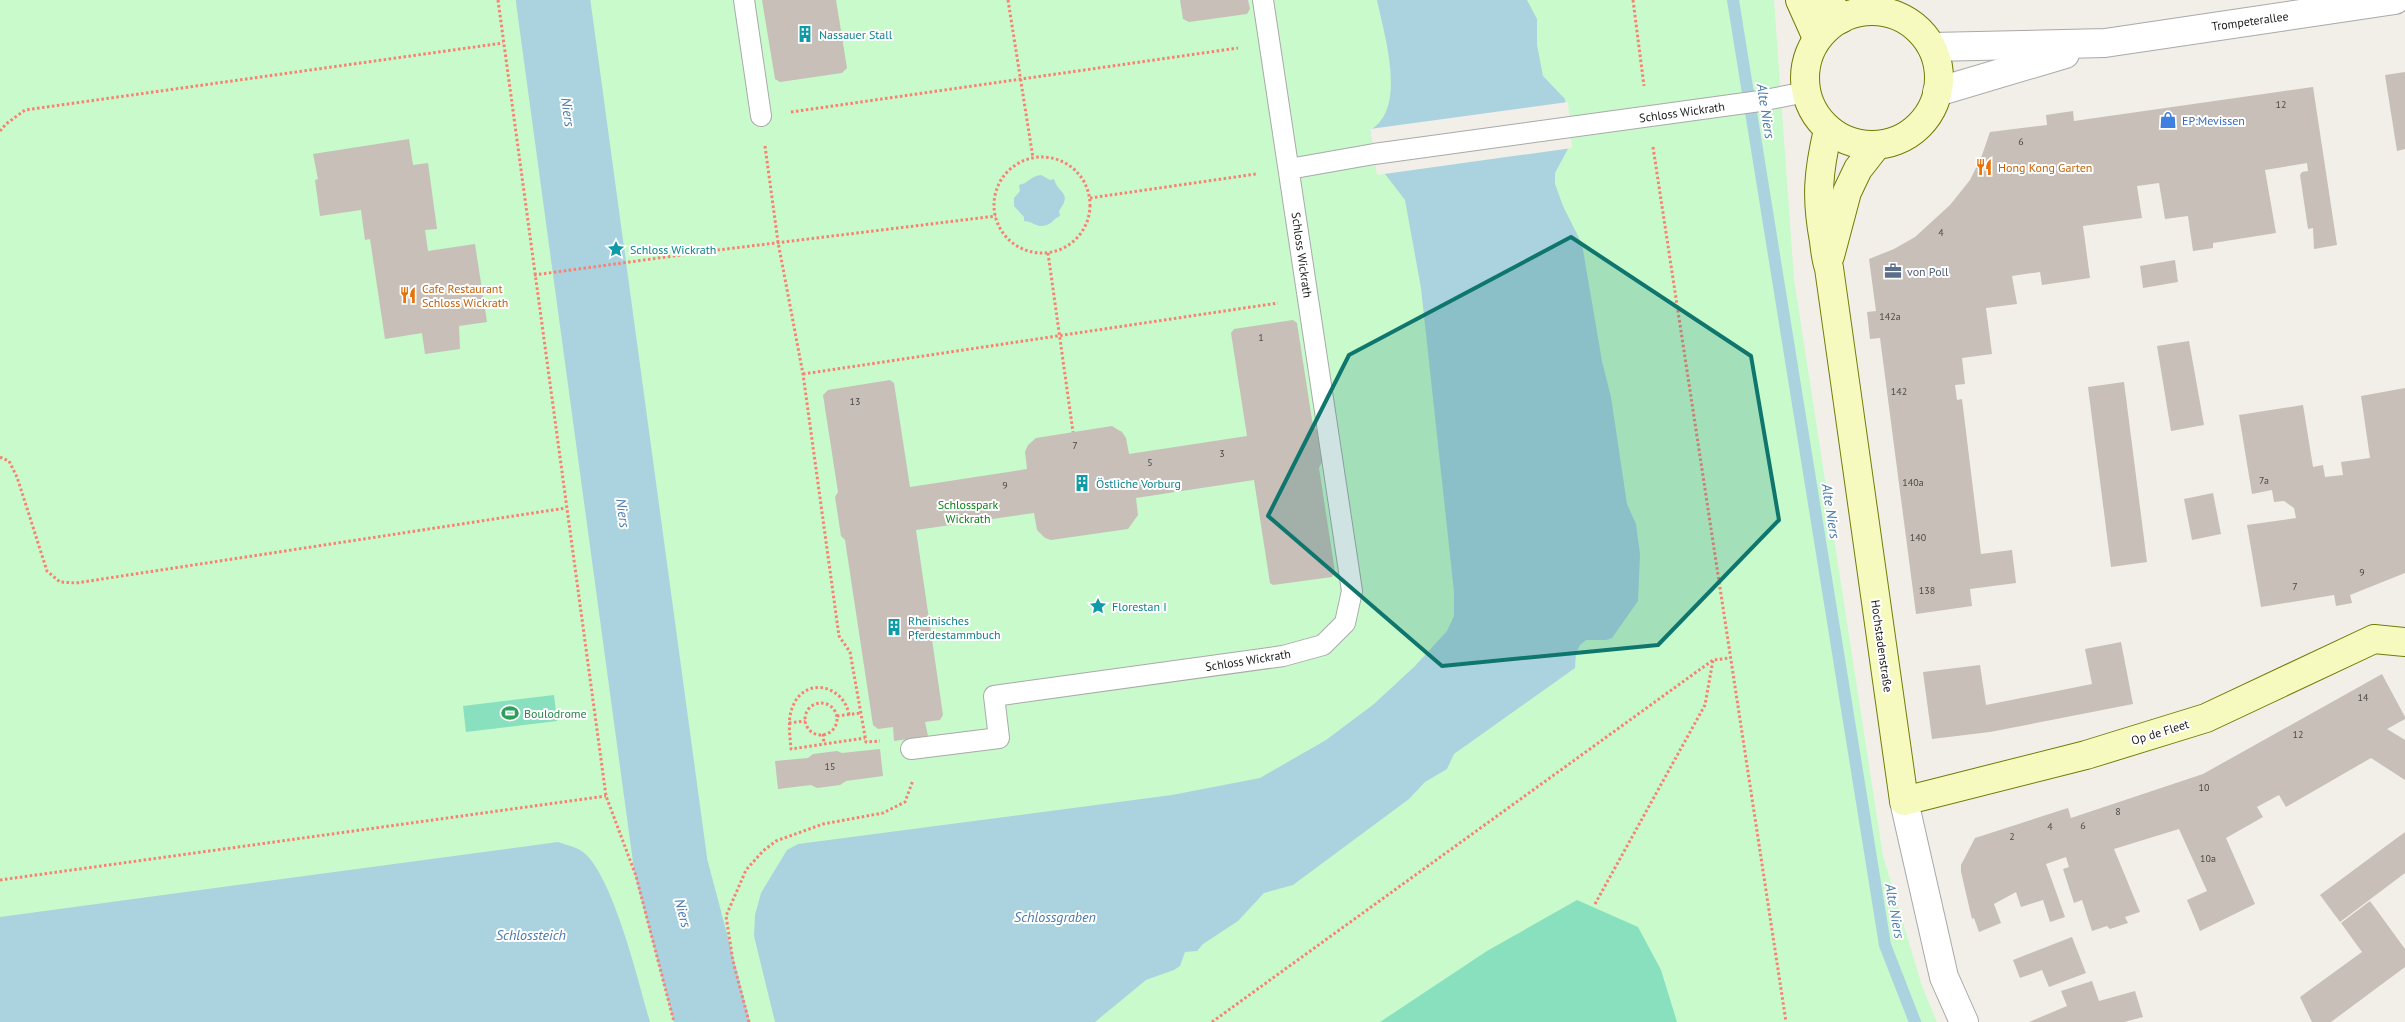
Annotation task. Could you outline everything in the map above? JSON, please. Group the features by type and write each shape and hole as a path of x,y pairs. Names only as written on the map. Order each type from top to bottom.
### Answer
{"main road":[{"path":"1800,0 1817,38"},
{"path":"1834,10 1882,10 1900,14 1922,31 1932,47 1938,69 1937,92 1926,119 1906,137 1876,146 1851,142 1828,130 1815,114 1806,92 1806,66 1809,52 1817,38 1828,26 1834,10"},
{"name":"Hochstadenstraße","path":"1828,130 1821,158 1818,188 1904,801"},
{"path":"1828,264 1847,192 1858,169 1876,146"},
{"name":"Op de Fleet","path":"1904,801 2086,755 2206,718 2374,639 2405,642"}],"street":[{"name":"Trompeterallee","path":"1932,47 2105,43 2396,0"},
{"name":"Trompeterallee","path":"1937,92 2105,43"},
{"name":"Hochstadenstraße","path":"1904,801 1944,977 1964,1022"}],"lane":[{"path":"744,0 761,116"},
{"name":"Schloss Wickrath","path":"911,749 998,738 994,696 1283,656 1323,644 1345,623 1352,591 1263,0"},
{"name":"Schloss Wickrath","path":"1289,169 1374,154 1699,110 1806,92"}],"path":[{"path":"498,0 606,796 636,876 674,1022"},
{"path":"1008,0 1033,158"},
{"path":"1633,0 1648,117 1786,1022"},
{"path":"0,131 6,124 25,110 503,43"},
{"path":"749,1022 733,961 726,916 746,870 762,851 776,841 823,824 883,813 905,802 913,781 911,749 887,752 886,740 866,742 850,652 839,636 802,374 778,242 761,116 1269,43"},
{"path":"1033,158 1060,160 1071,167 1081,176 1090,198 1089,216 1084,230 1068,245 1048,253 1034,253 1021,248 1009,240 1001,229 996,216 995,201 998,186 1007,174 1019,164 1033,158"},
{"path":"1090,198 1289,169"},
{"path":"534,276 778,242 996,216"},
{"path":"1048,253 1072,432"},
{"path":"802,374 1060,334 1308,299"},
{"path":"0,457 9,461 17,477 46,571 60,582 85,581 566,508"},
{"path":"1212,1022 1713,660 1730,658"},
{"path":"1595,904 1705,705 1713,660"},
{"path":"849,714 843,699 828,688 816,687 805,691 796,700 789,723 791,749 865,738"},
{"path":"823,703 832,707 836,716 834,726 828,733 818,735 809,730 805,721 806,712 813,705 823,703"},
{"path":"836,716 861,713"},
{"path":"789,723 805,721"},
{"path":"823,734 824,744"},
{"path":"0,880 606,796"}],"highlighted area":[{"path":"1571,237 1751,356 1779,520 1658,645 1442,666 1268,516 1349,355"}],"green space":[{"name":"Schlosspark Wickrath","path":"0,0 1774,0 1794,279 1883,856 1922,986 1937,1022 0,1022"},
{"name":"Boulodrome","path":"554,695 557,721 466,732 463,706"},
{"path":"1577,900 1638,927 1661,970 1677,1022 1380,1022 1487,951"}],"water":[{"name":"Schlossgraben","path":"1377,0 1527,0 1537,19 1537,45 1543,76 1565,99 1570,145 1555,173 1555,184 1563,206 1582,244 1602,361 1611,397 1627,504 1636,524 1640,554 1638,601 1612,638 1606,640 1586,640 1580,645 1576,653 1575,668 1454,754 1447,769 1425,782 1409,799 1293,885 1264,893 1238,921 1203,944 1197,951 1185,952 1180,966 1146,980 1095,1022 775,1022 754,936 755,915 761,893 787,850 798,844 1172,795 1260,778 1326,740 1374,704 1415,666 1447,631 1454,616 1454,592 1421,288 1405,200 1385,174 1378,174 1370,130 1381,120 1388,106 1391,89 1388,51"},
{"path":"1041,175 1050,180 1054,179 1065,196 1059,211 1060,216 1044,226 1024,221 1024,217 1014,206 1014,198 1020,191 1019,185"},
{"name":"Schlossteich","path":"558,842 575,847 583,852 594,864 605,883 624,931 650,1022 0,1022 0,917"}],"pier":[{"path":"1568,102 1572,148 1377,175 1370,129"}],"building":[{"name":"Nassauer Stall","path":"762,0 836,0 847,68 842,73 780,82 775,79"},
{"path":"1180,0 1248,0 1250,9 1247,14 1189,22 1183,19"},
{"path":"2405,72 2405,149 2397,151 2385,75"},
{"path":"2313,87 2337,245 2314,249 2313,228 2308,229 2300,175 2302,172 2308,171 2307,163 2265,170 2276,233 2213,243 2213,248 2193,251 2188,216 2165,219 2159,183 2137,186 2142,218 2083,226 2090,278 2042,285 2040,272 2012,276 2017,304 1986,308 1992,354 1962,358 1965,384 1955,385 1957,400 1962,399 1981,554 2012,550 2016,583 1970,589 1972,606 1916,614 1880,338 1870,339 1867,312 1876,311 1869,259 1894,249 1915,237 1950,205 1970,180 1981,158 1990,132 2047,125 2046,115 2073,111 2074,121"},
{"path":"409,139 413,165 428,163 437,229 425,230 428,251 475,244 487,322 459,326 460,349 425,354 422,333 385,339 370,239 365,240 361,210 320,216 315,180 318,179 313,154"},
{"path":"2175,260 2178,282 2143,288 2140,266"},
{"path":"1293,320 1297,323 1313,426 1317,430 1322,462 1319,468 1335,572 1332,577 1273,585 1270,583 1254,480 1136,498 1138,515 1128,529 1051,540 1045,538 1037,530 1034,513 916,530 943,715 940,720 925,722 928,736 894,741 893,727 878,729 873,725 845,540 841,536 835,497 838,492 823,395 828,390 890,380 894,383 910,487 1027,469 1025,452 1028,445 1036,438 1112,426 1122,432 1126,438 1129,454 1247,436 1231,333 1234,329"},
{"path":"2189,341 2204,425 2171,431 2157,346"},
{"path":"2124,382 2147,562 2111,567 2088,387"},
{"path":"2405,388 2405,573 2350,595 2352,603 2336,606 2334,595 2261,607 2247,525 2296,518 2294,508 2284,501 2274,502 2272,490 2252,494 2239,415 2303,405 2313,467 2323,465 2325,477 2343,475 2341,462 2370,458 2361,396"},
{"path":"2213,493 2221,534 2192,540 2184,499"},
{"path":"2121,642 2133,704 1990,732 1932,739 1923,672 1980,665 1986,705 2092,684 2085,649"},
{"path":"2382,674 2405,717 2405,719 2387,729 2405,740 2405,780 2371,758 2286,807 2279,795 2257,807 2263,817 2226,838 2255,904 2200,931 2187,900 2207,891 2179,829 2114,849 2140,912 2125,917 2128,923 2110,929 2107,926 2092,931 2082,900 2074,903 2063,869 2069,867 2066,857 2046,864 2065,917 2050,922 2043,900 2021,907 2016,892 1994,904 2001,923 1979,932 1974,918 1972,919 1961,872 1961,865 1975,838 2068,808 2071,818 2203,774"},
{"path":"880,749 883,776 846,781 840,785 817,788 811,785 778,789 775,761 808,758 813,754 837,751 842,753"},
{"path":"2405,832 2405,873 2340,922 2320,895"},
{"path":"2370,901 2405,949 2405,967 2331,1022 2312,1022 2300,997 2362,952 2341,923"},
{"path":"2072,937 2086,973 2049,987 2042,970 2020,978 2013,960"},
{"path":"2092,981 2099,1001 2135,991 2143,1017 2124,1022 2029,1022 2067,1006 2061,991"}],"waterway":[{"name":"Niers","path":"553,0 671,867 712,1022"},
{"name":"Alte Niers","path":"1733,0 1885,945 1915,1022"}],"place":[{"name":"Nassauer Stall","path":"805,34"},
{"name":"EP:Mevissen","path":"2168,120"},
{"name":"Hong Kong Garten","path":"1984,167"},
{"name":"Schloss Wickrath","path":"616,249"},
{"name":"von Poll","path":"1893,271"},
{"name":"Cafe Restaurant Schloss Wickrath","path":"408,295"},
{"name":"Östliche Vorburg","path":"1082,483"},
{"name":"Florestan I","path":"1098,606"},
{"name":"Rheinisches Pferdestammbuch","path":"894,627"},
{"name":"Boulodrome","path":"510,713"}]}
